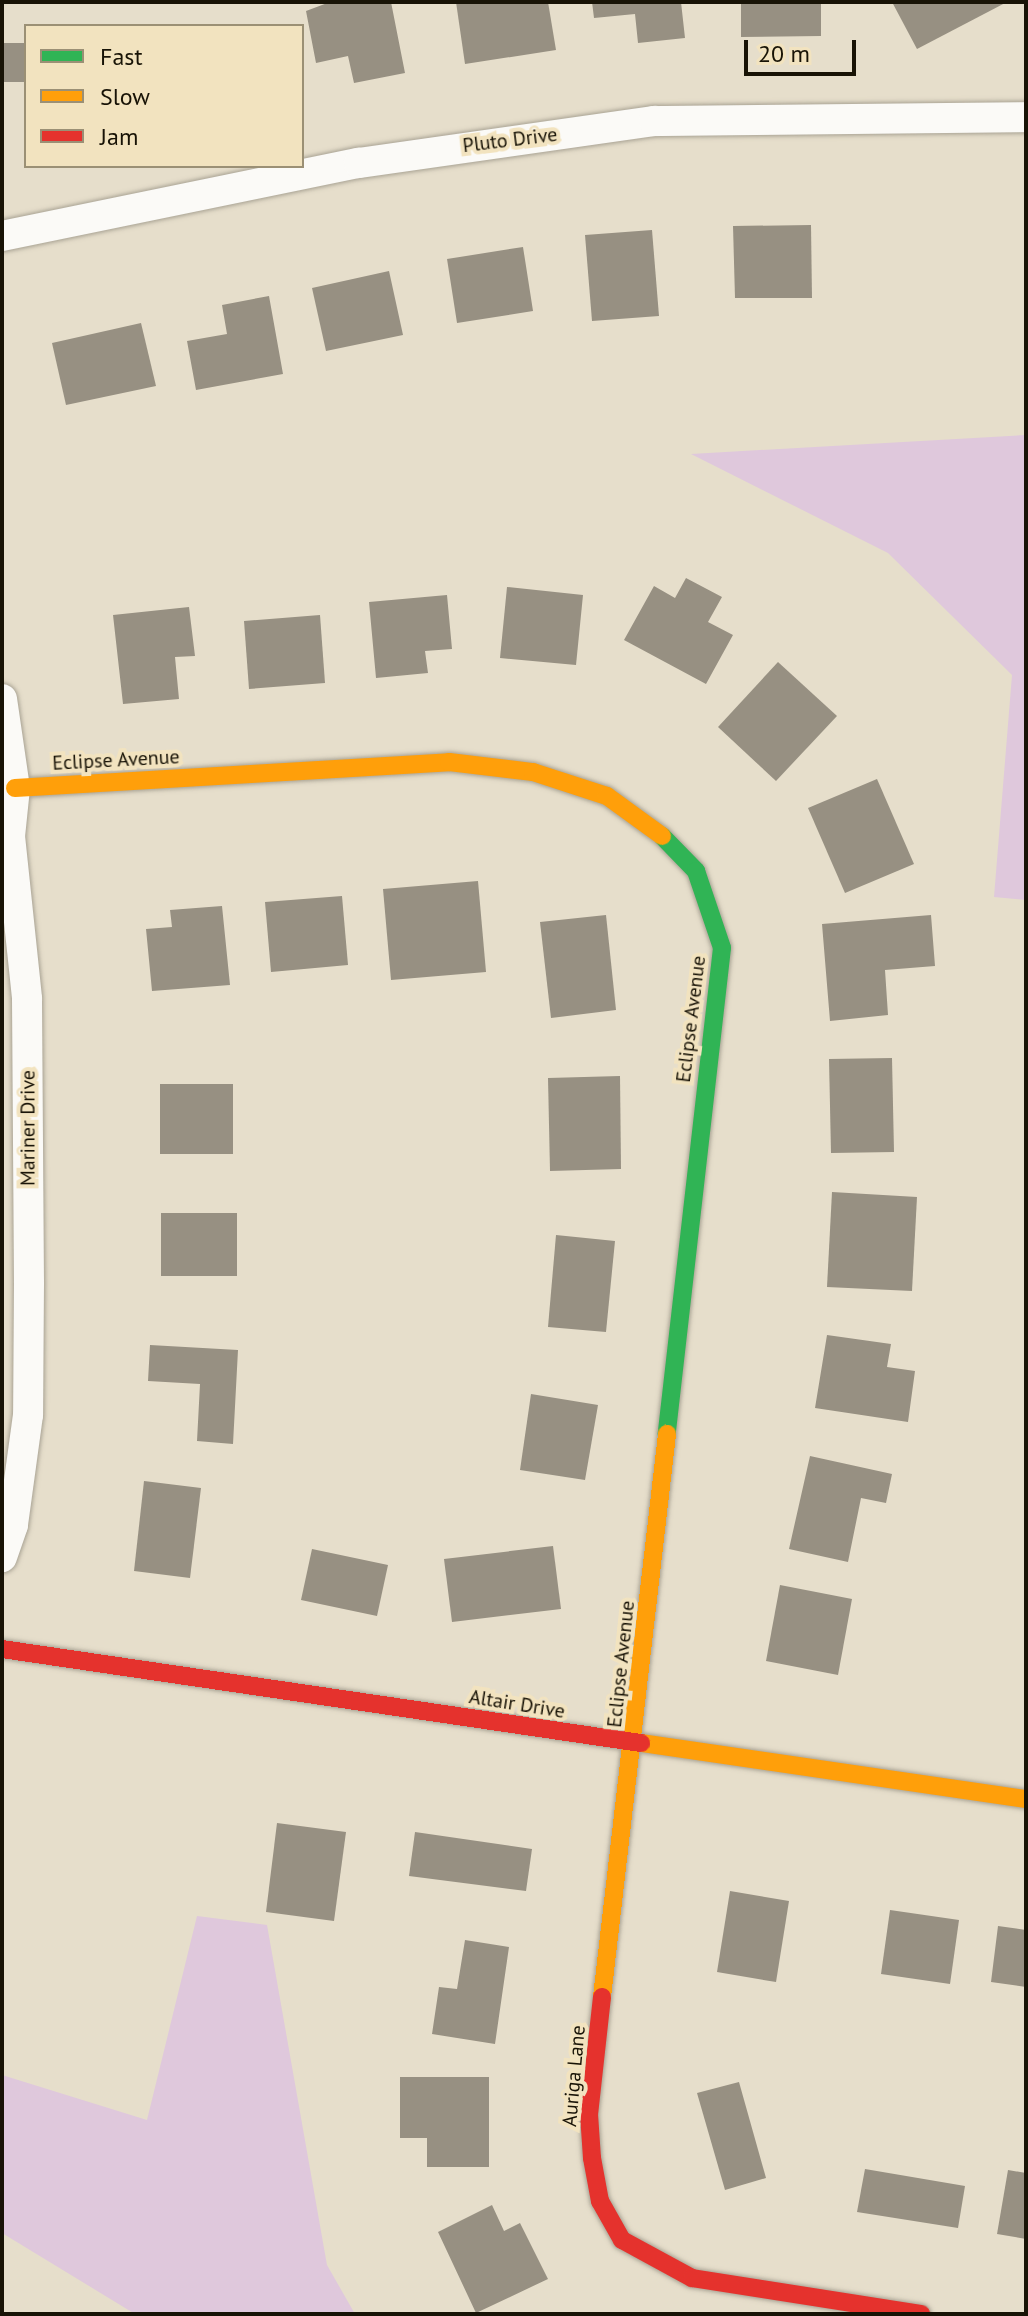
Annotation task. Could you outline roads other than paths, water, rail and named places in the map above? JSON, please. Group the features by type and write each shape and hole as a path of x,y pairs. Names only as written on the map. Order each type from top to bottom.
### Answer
{"street":[{"name":"Pluto Drive","path":"2,236 359,163 654,121 1026,117"},
{"name":"Mariner Drive","path":"2,699 15,788 10,836 27,999 28,1415 13,1525 2,1557"},
{"name":"Eclipse Avenue","path":"15,788 449,762 533,772 607,796 653,827 696,871 722,948 635,1744"},
{"name":"Altair Drive","path":"2,1649 1026,1799"},
{"name":"Auriga Lane","path":"635,1744 589,2114 600,2201 622,2240 692,2278 921,2314"}]}
